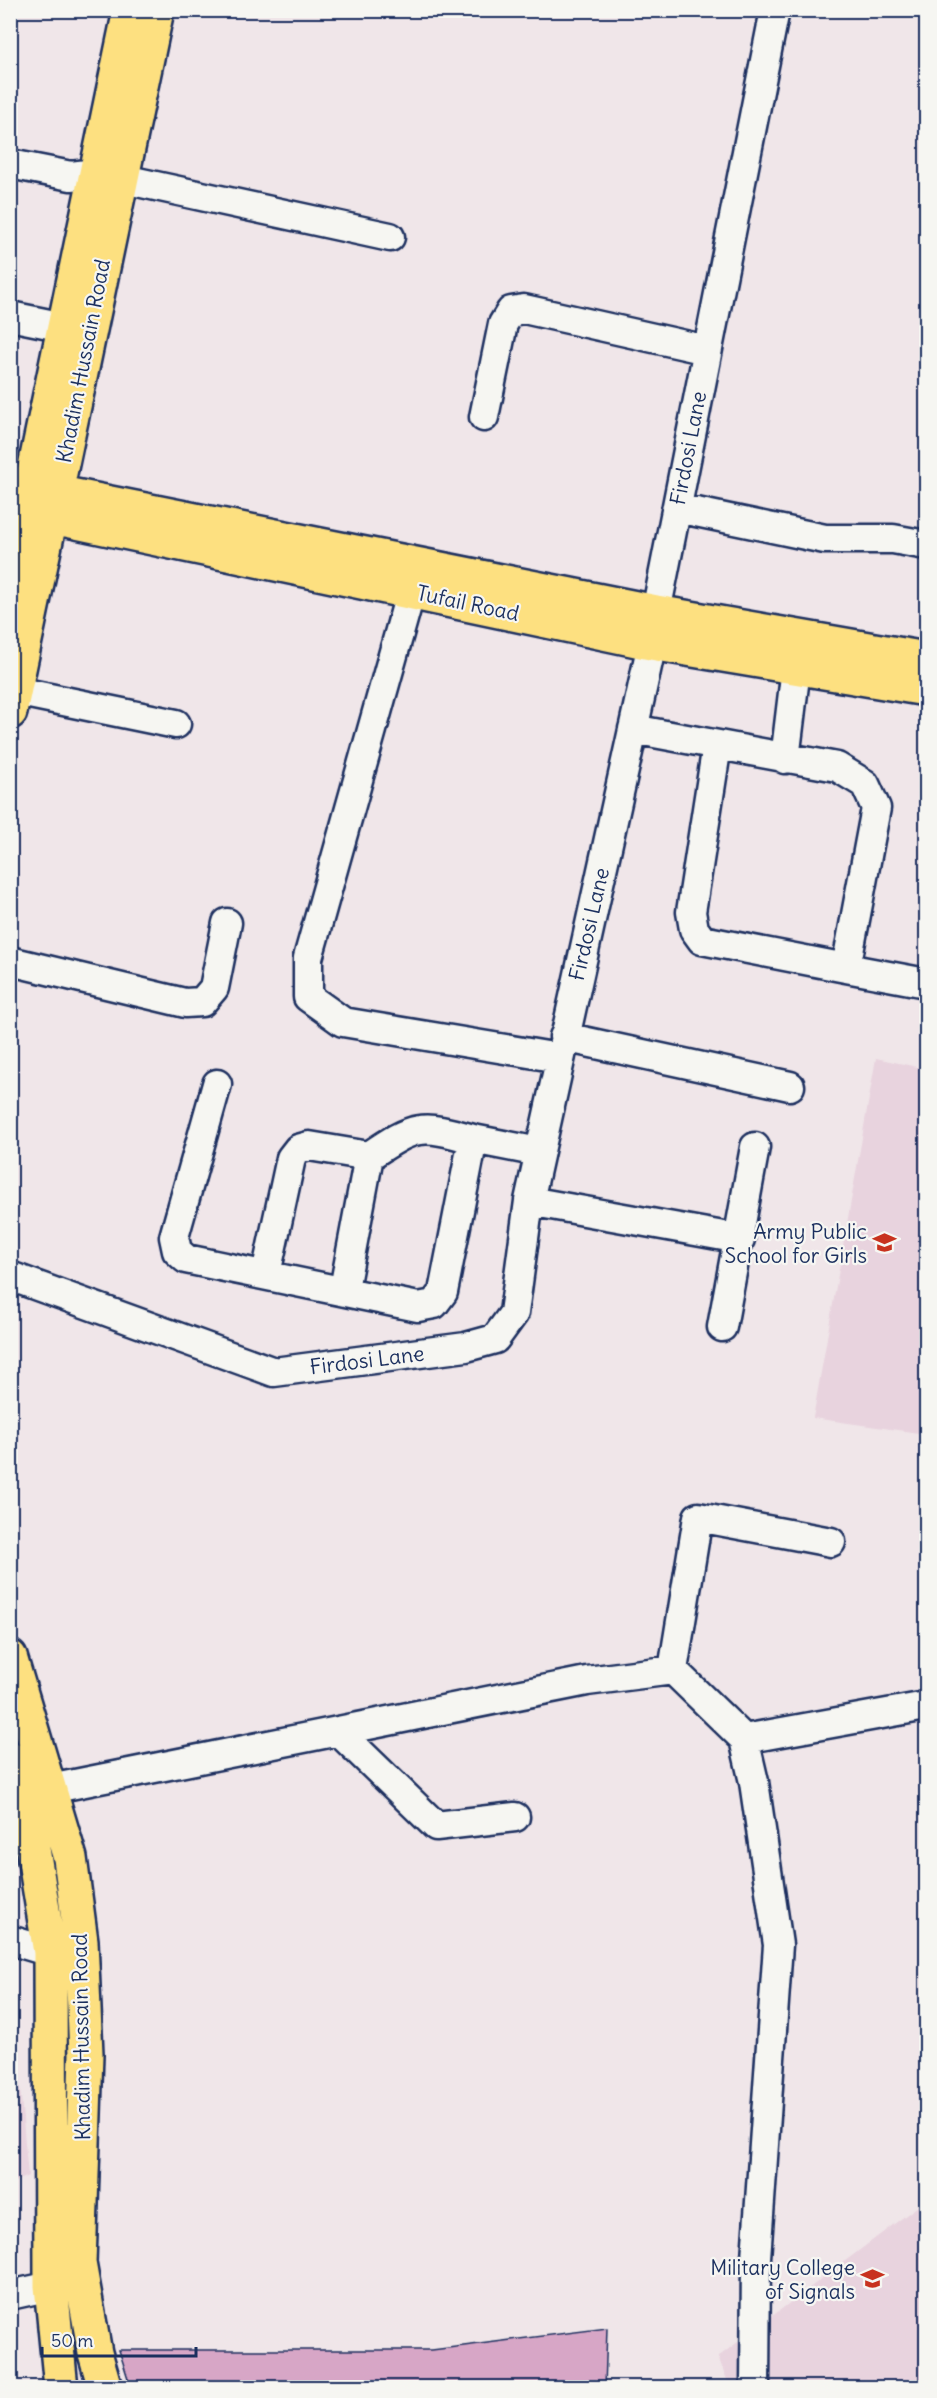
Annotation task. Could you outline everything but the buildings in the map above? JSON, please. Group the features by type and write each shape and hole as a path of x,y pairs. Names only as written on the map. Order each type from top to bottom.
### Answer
{"main road":[{"name":"Khadim Hussain Road","path":"10,588 108,176 130,10"},
{"name":"Khadim Hussain Road","path":"13,701 31,500 64,327 157,10"},
{"name":"Tufail Road","path":"31,500 411,591 653,627 927,659"},
{"name":"Tufail Road","path":"31,500 653,627 796,668 927,689"},
{"name":"Khadim Hussain Road","path":"10,1657 70,1858 81,1941 86,2054 79,2263 95,2353 105,2388"},
{"name":"Khadim Hussain Road","path":"10,1758 31,1837 50,1952 51,2286 61,2388"}],"street":[{"name":"Firdosi Lane","path":"10,1276 274,1372 466,1347 495,1339 514,1313 529,1201 633,729 775,10"},
{"path":"10,165 71,176 108,176 390,237"},
{"path":"484,417 503,324 511,311 524,309 707,350"},
{"path":"10,316 64,327"},
{"path":"677,508 825,539 893,539 927,545"},
{"path":"411,591 308,958 308,997 344,1022 561,1048 790,1086"},
{"path":"785,759 796,668"},
{"path":"13,701 176,724"},
{"path":"633,729 837,767 865,784 876,808 846,968"},
{"path":"717,745 691,912 694,929 702,940 927,983"},
{"path":"10,961 185,1003 202,1002 214,988 227,923"},
{"path":"217,1084 174,1237 177,1251 186,1259 344,1289 418,1307 434,1304 443,1292 473,1139"},
{"path":"266,1274 291,1158 298,1149 309,1146 369,1156 404,1133 435,1128 473,1139 539,1152"},
{"path":"722,1327 740,1239 755,1147"},
{"path":"344,1289 369,1156"},
{"path":"529,1201 740,1239"},
{"path":"673,1670 698,1517 831,1542"},
{"path":"50,1789 586,1681 673,1670"},
{"path":"673,1670 744,1739 754,1782 778,1946 756,2258 755,2388"},
{"path":"744,1739 927,1706"},
{"path":"338,1731 436,1826 515,1818"},
{"path":"10,1940 50,1952"},
{"path":"10,2295 51,2286"}],"shaded area":[{"name":"Army Public School for Girls","path":"876,1058 926,1069 926,1434 813,1418"},
{"path":"10,1973 28,2176 11,2183 10,2183"},
{"name":"Military College of Signals","path":"926,2200 926,2387 730,2387 718,2357"}],"place":[{"name":"Army Public School for Girls","path":"885,1243"},
{"name":"Military College of Signals","path":"873,2279"}]}
